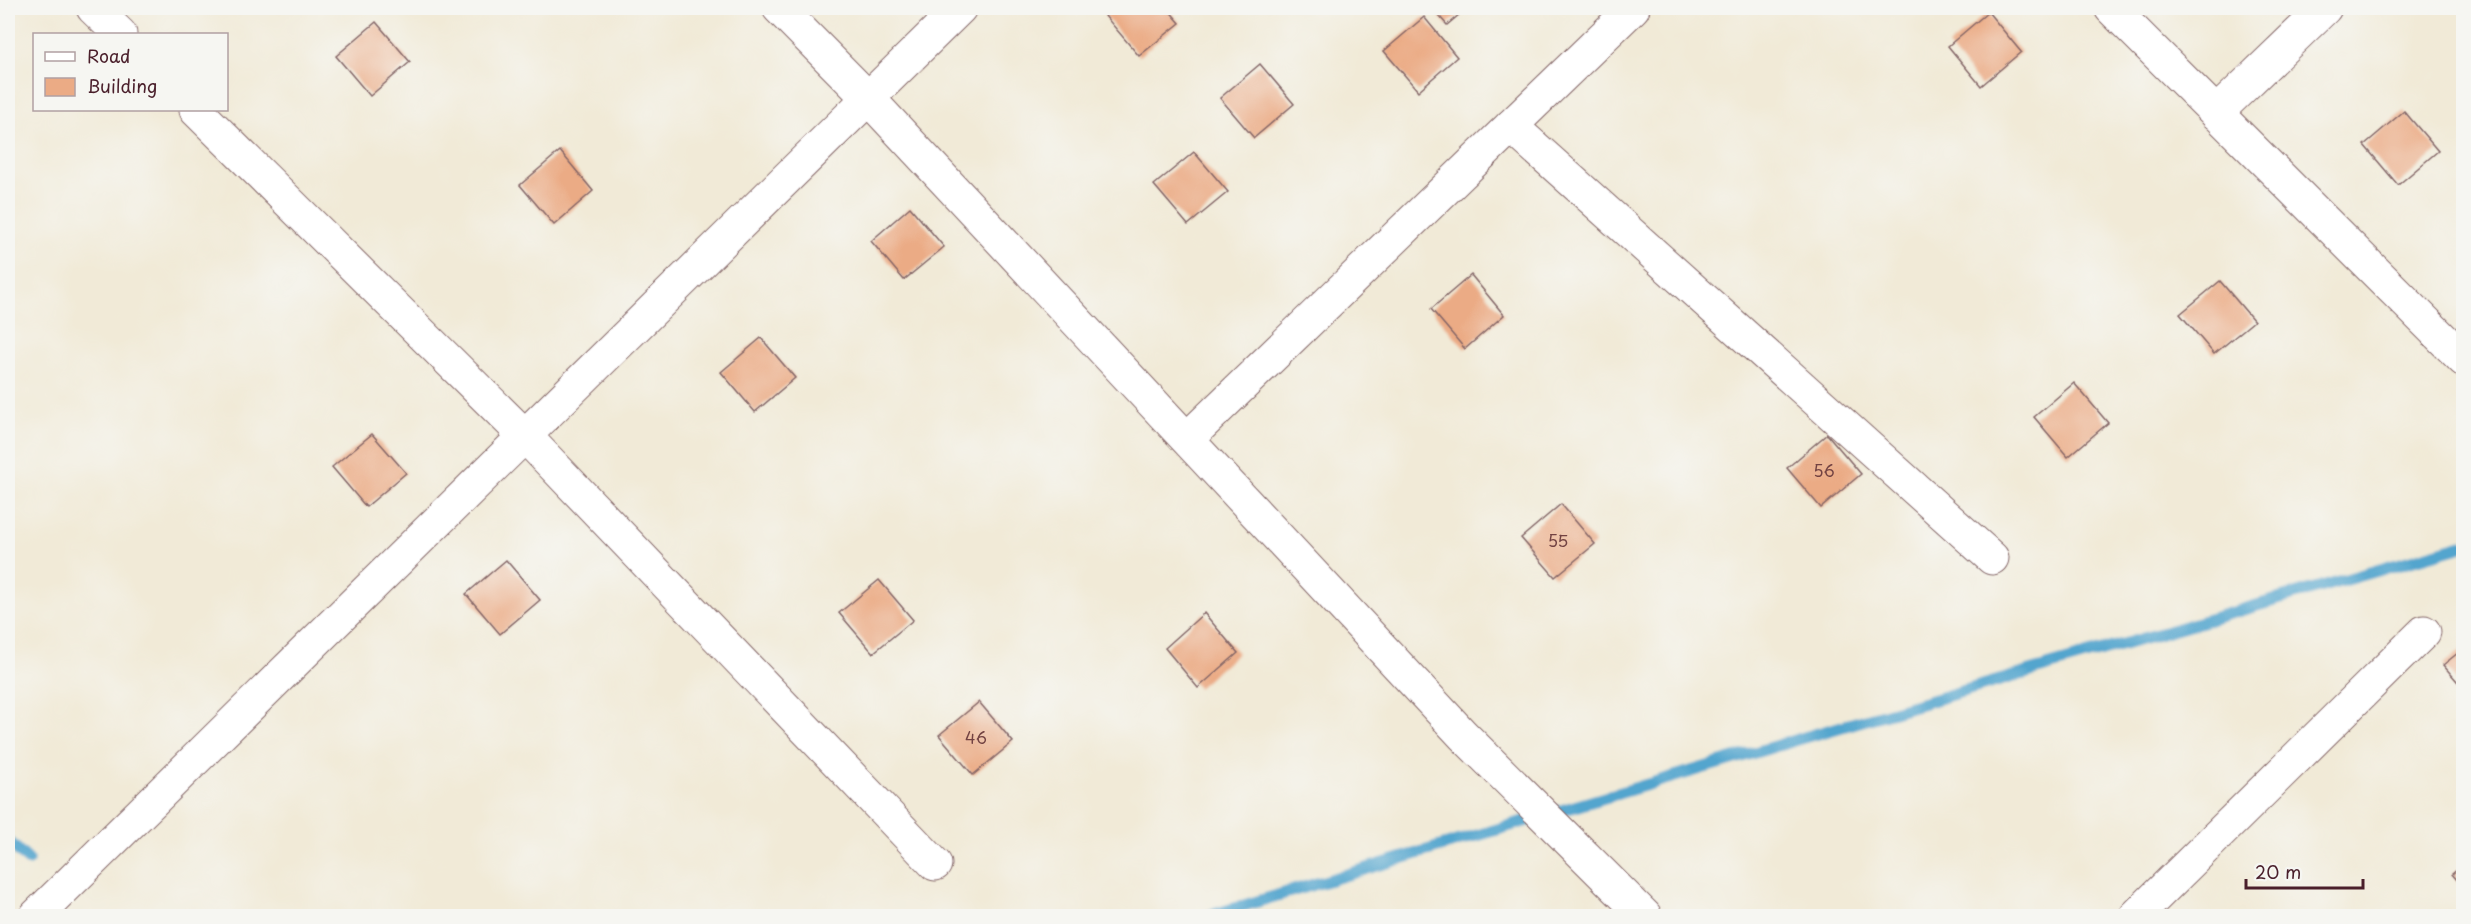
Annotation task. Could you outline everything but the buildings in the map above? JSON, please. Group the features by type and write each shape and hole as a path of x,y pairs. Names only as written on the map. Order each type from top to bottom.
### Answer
{"lane":[{"path":"93,8 119,33"},
{"path":"779,8 868,98 1463,735 1645,916"},
{"path":"36,916 960,8"},
{"path":"1187,439 1633,8"},
{"path":"2111,8 2463,360"},
{"path":"2216,113 2325,8"},
{"path":"197,111 525,436 934,864"},
{"path":"1511,126 1992,558"},
{"path":"2136,916 2424,632"}],"waterway":[{"path":"1209,916 1806,737 2464,545"},
{"path":"8,841 28,860"}]}
